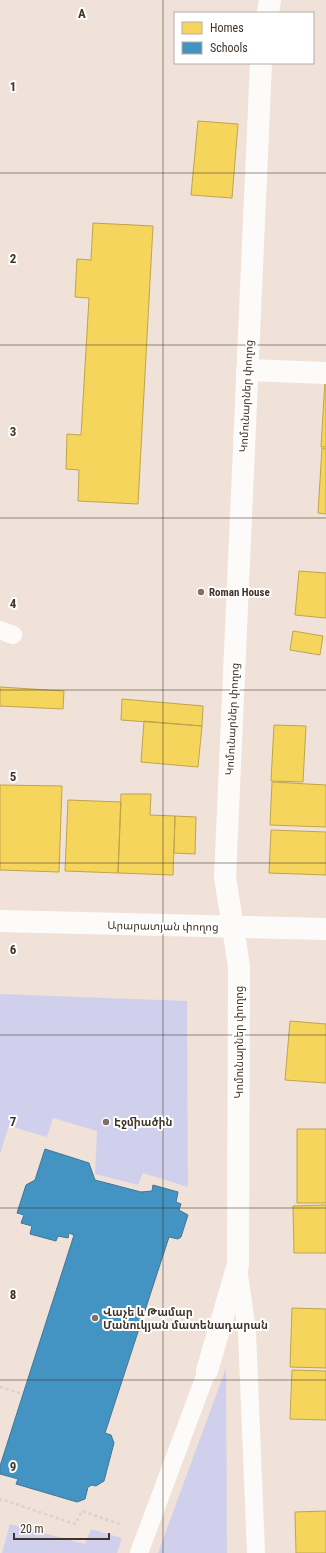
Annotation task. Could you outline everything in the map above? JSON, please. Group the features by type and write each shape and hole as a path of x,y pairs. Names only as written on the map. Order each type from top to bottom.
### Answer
{"street":[{"path":"268,12 270,0"},
{"name":"Կոմունարներ փողոց","path":"207,1371 238,1264 239,967 225,878 261,64"},
{"path":"247,370 326,373"},
{"name":"Արարատյան փողոց","path":"0,922 326,929"}],"lane":[{"path":"238,1264 247,1332 256,1553"},
{"path":"139,1553 207,1371"}],"path":[{"path":"0,1386 23,1394"},
{"path":"0,1501 1,1499 75,1524 82,1511 147,1533"}],"shaded area":[{"path":"0,994 187,1001 188,1187 143,1173 138,1185 95,1174 97,1131 53,1118 47,1137 9,1126 0,1154"},
{"path":"226,1368 227,1553 158,1553"},
{"path":"10,1524 85,1544 91,1529 122,1538 117,1553 2,1553"}],"building: Homes":[{"path":"198,121 238,124 232,198 191,195"},
{"path":"93,223 153,226 138,504 78,501 79,470 66,469 67,434 81,435 89,298 75,297 77,259 91,260"},
{"path":"325,380 326,447 321,447"},
{"path":"322,448 326,449 326,514 318,513"},
{"path":"299,571 326,573 326,618 295,615"},
{"path":"293,631 323,636 320,655 290,650"},
{"path":"0,687 64,691 63,709 0,706"},
{"path":"122,699 203,706 202,726 121,720"},
{"path":"144,721 202,726 198,767 141,762"},
{"path":"274,725 306,726 303,782 271,781"},
{"path":"272,782 326,785 326,827 270,825"},
{"path":"0,785 62,786 59,872 0,870"},
{"path":"121,794 151,794 150,815 175,816 173,875 118,873"},
{"path":"68,800 121,802 118,873 65,871"},
{"path":"175,816 196,817 195,854 174,853"},
{"path":"271,830 326,832 326,875 269,873"},
{"path":"290,1021 326,1024 326,1083 285,1080"},
{"path":"297,1129 326,1129 326,1203 297,1203"},
{"path":"326,1205 326,1253 294,1253 293,1206"},
{"path":"292,1308 326,1309 326,1368 290,1367"},
{"path":"292,1370 326,1371 326,1420 290,1419"},
{"path":"326,1511 326,1553 296,1553 295,1512"}],"building: Schools":[{"name":"Վաչե և Թամար Մանուկյան մատենադարան","path":"45,1149 89,1163 95,1180 141,1192 152,1191 153,1185 178,1192 176,1202 181,1204 179,1210 188,1215 181,1237 178,1239 169,1237 105,1433 111,1435 114,1443 104,1481 96,1486 92,1485 88,1487 85,1499 77,1502 16,1484 18,1479 0,1474 0,1466 74,1235 69,1233 68,1238 58,1236 56,1241 30,1234 32,1226 21,1223 24,1215 17,1213 26,1185 35,1180"}],"place":[{"name":"Roman House","path":"201,592"},
{"name":"Էջմիածին","path":"106,1122"},
{"name":"Վաչե և Թամար Մանուկյան մատենադարան","path":"95,1318"}]}
